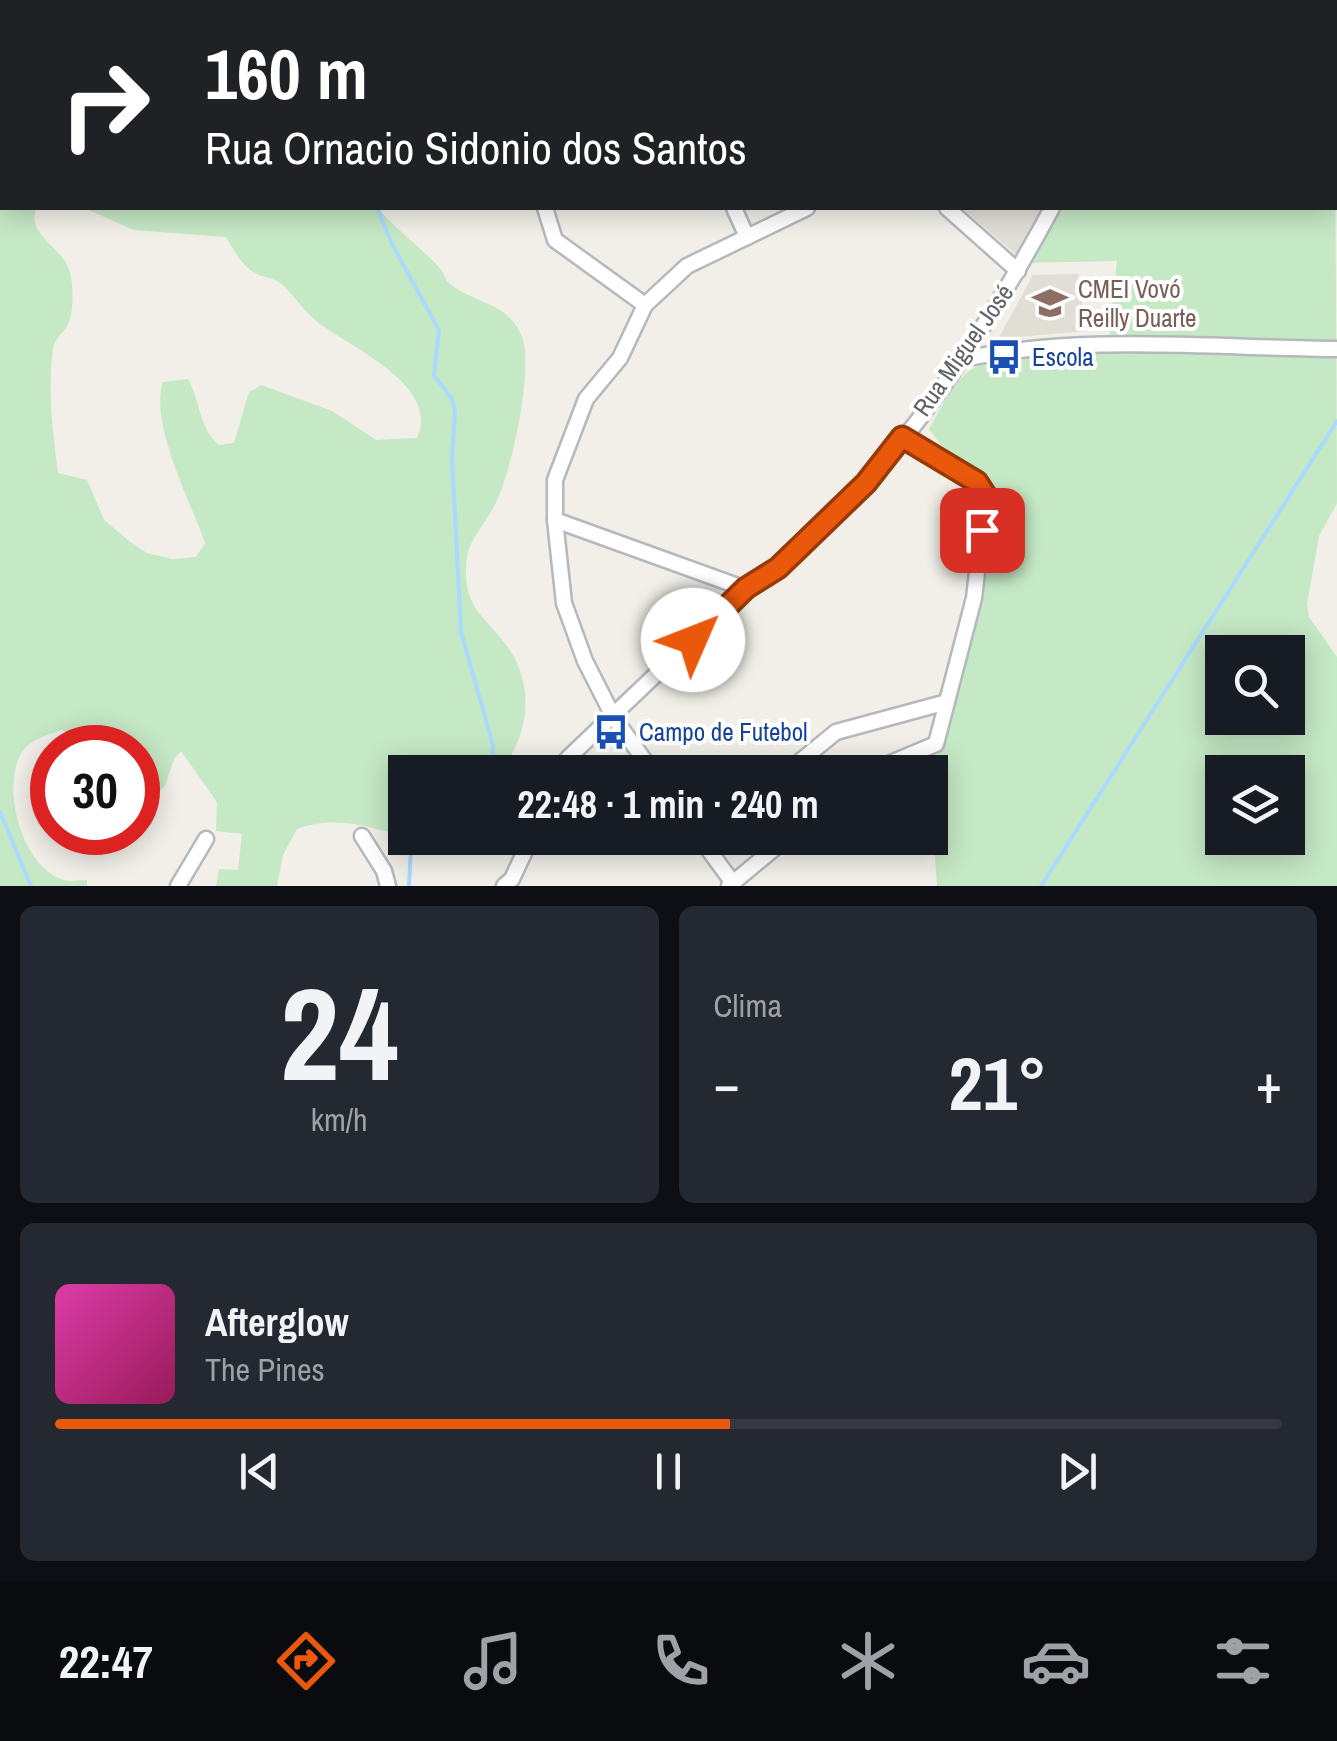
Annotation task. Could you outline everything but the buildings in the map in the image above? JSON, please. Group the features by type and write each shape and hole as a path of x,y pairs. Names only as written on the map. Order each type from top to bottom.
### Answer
{"street":[{"path":"546,210 556,240 645,305"},
{"path":"735,210 746,237"},
{"path":"641,755 614,718 585,661 564,604 554,520 556,480 586,399 620,358 645,305 686,266 803,210"},
{"path":"950,210 1018,272"},
{"name":"Rua Miguel José","path":"571,755 746,588 778,568 866,483 964,359 1051,210"},
{"path":"964,359 1006,350 1083,347 1337,349"},
{"path":"902,437 977,482 986,496 974,598 936,744 910,755"},
{"path":"554,520 746,588"},
{"path":"808,755 836,732 947,702"},
{"path":"362,836 384,870 388,886"},
{"path":"178,886 206,839"},
{"path":"504,886 512,879 523,855"},
{"path":"716,855 731,884 766,855"}],"shaded area":[{"path":"964,210 1045,210 1020,258"},
{"name":"CMEI Vovó Reilly Duarte","path":"1078,274 1085,331 998,339 1033,275"}],"green space":[{"path":"0,210 36,210 37,228 69,271 71,315 54,345 51,364 51,411 58,473 87,480 104,520 147,553 172,559 196,557 205,543 166,440 160,399 163,382 188,379 203,422 219,445 234,443 249,392 261,385 332,411 376,440 417,438 421,418 416,400 387,368 315,320 282,285 250,270 226,237 134,230 89,210 380,210 438,266 450,284 500,310 522,337 525,373 513,449 500,493 471,543 466,568 473,603 507,646 522,677 525,710 517,742 511,755 388,755 388,832 336,823 297,829 283,855 277,886 216,886 219,869 238,870 242,834 216,831 217,802 181,751 160,790 160,725 30,725 30,744 22,752 13,785 19,825 30,855 49,872 66,881 87,880 87,886 0,886"},
{"path":"1052,210 1336,210 1337,503 1319,536 1307,604 1309,617 1337,657 1337,886 937,886 935,855 948,855 948,755 937,755 993,544 995,509 988,477 941,445 929,429 953,388 976,367 1011,356 1108,351 1117,261 1018,263"}],"waterway":[{"path":"378,210 439,330 434,375 452,399 455,411 452,457 461,632 493,745 492,755"},
{"path":"1041,886 1337,421"},
{"path":"0,812 31,886"},
{"path":"409,886 411,855"}],"place":[{"name":"CMEI Vovó Reilly Duarte","path":"1050,303"},
{"name":"Escola","path":"1004,357"},
{"name":"Campo de Futebol","path":"611,732"}],"route":[{"path":"693,640 746,588 778,568 866,483 902,437 977,482 986,496 982,530"}]}
